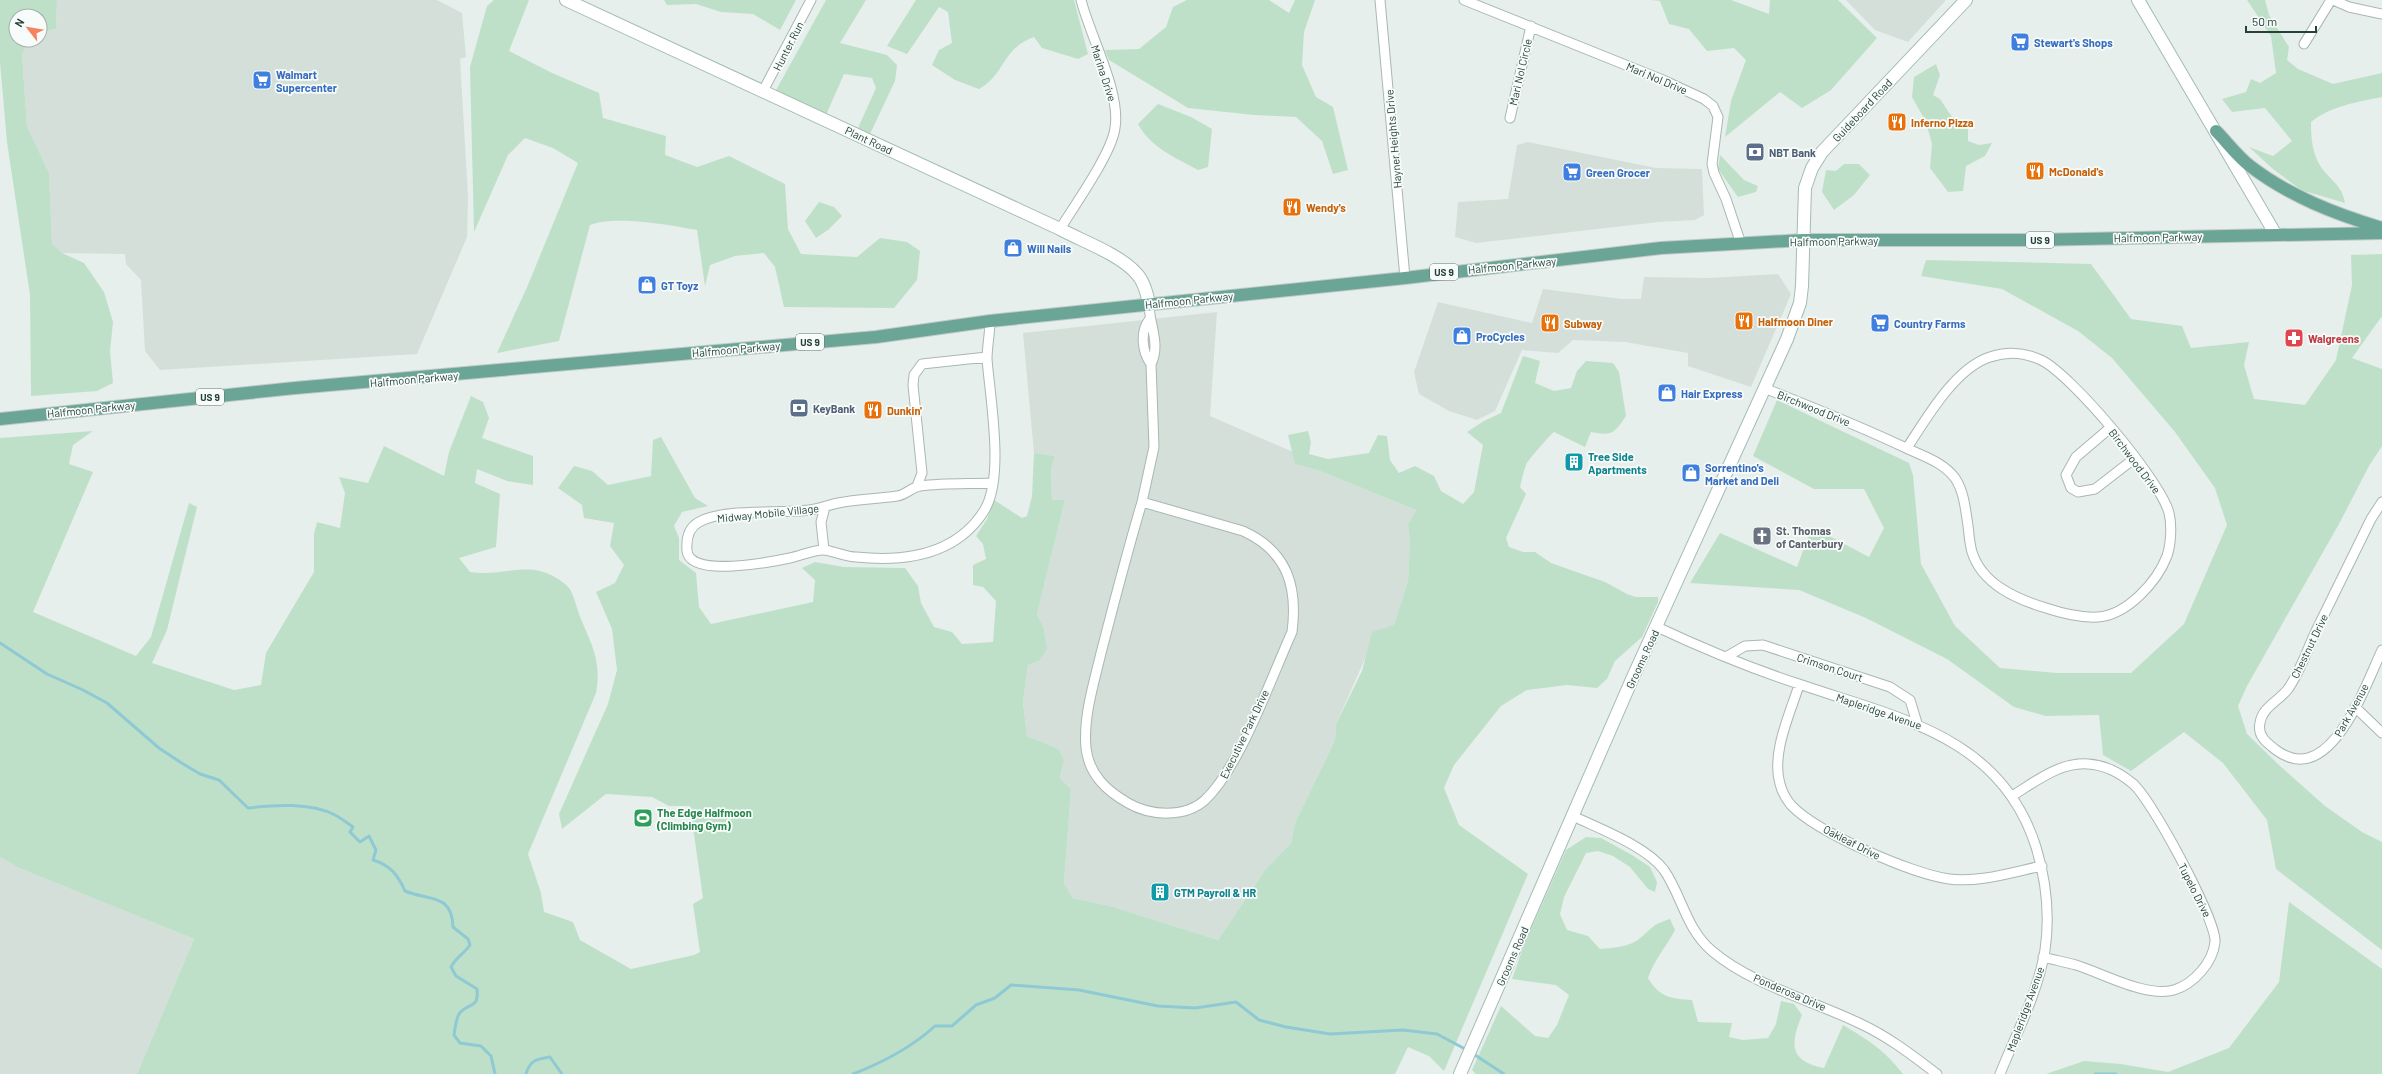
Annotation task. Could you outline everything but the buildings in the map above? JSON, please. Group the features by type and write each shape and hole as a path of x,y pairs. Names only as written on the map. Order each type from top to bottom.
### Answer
{"main road":[{"path":"2216,131 2249,165 2276,184 2335,214 2382,228"},
{"name":"Halfmoon Parkway","path":"0,419 295,388 876,337 990,321 1405,278 1661,248 1803,240 2028,240 2382,233"}],"street":[{"name":"Plant Road","path":"566,0 1060,229 1128,266 1141,280 1149,304"},
{"name":"Hunter Run","path":"763,92 812,0"},
{"name":"Marina Drive","path":"1060,229 1102,158 1115,129 1116,110 1112,90 1081,0"},
{"name":"Hayner Heights Drive","path":"1380,0 1405,278"},
{"name":"Mari Nol Drive","path":"1464,0 1531,26 1704,99 1713,106 1718,118 1712,164 1714,173 1726,199 1741,244"},
{"name":"Guideboard Road","path":"1803,240 1805,188 1815,162 1966,0"},
{"path":"2138,0 2276,235"},
{"path":"2304,44 2332,0 2349,7 2382,14"},
{"name":"Mari Nol Circle","path":"1510,118 1531,26"},
{"name":"Grooms Road","path":"1460,1074 1657,627 1787,339 1800,303 1803,240"},
{"name":"Executive Park Drive","path":"1142,502 1243,531 1256,537 1275,553 1289,576 1294,614 1292,632 1248,730 1226,773 1204,801 1191,808 1170,813 1144,811 1112,794 1096,775 1086,749 1092,690 1119,583 1142,502 1154,447 1151,364 1154,354 1155,330 1149,320 1149,304"},
{"name":"Midway Mobile Village","path":"990,321 987,357 995,454 992,483 989,502 975,523 955,541 937,550 909,558 884,559 854,557 824,550 789,558 712,567 698,564 689,558 687,553 687,537 691,529 703,520 738,514 808,510 867,498 899,496 917,486 992,483"},
{"name":"Birchwood Drive","path":"1764,388 1933,460 1955,478 1964,499 1972,551 1986,578 2017,598 2045,608 2097,617 2121,610 2142,592 2156,575 2167,556 2171,521 2168,509 2154,484 2097,409 2059,371 2031,355 2007,353 1988,357 1960,376 1930,413 1907,448"},
{"path":"917,486 922,473 913,385 914,374 922,364 987,357"},
{"path":"2110,428 2072,462 2066,475 2071,488 2078,492 2095,489 2135,458"},
{"name":"Chestnut Drive","path":"2308,760 2288,757 2264,740 2259,726 2261,717 2288,689 2367,526 2382,502"},
{"name":"Midway Mobile Village","path":"824,550 821,522 825,507"},
{"name":"Mapleridge Avenue","path":"1657,627 1726,658 1800,685 1917,723 1955,742 1971,754 1996,776 2012,796 2033,837 2042,866 2046,895 2043,957 2036,985 2000,1074"},
{"name":"Crimson Court","path":"1726,658 1745,646 1763,645 1890,687 1910,700 1917,723"},
{"name":"Park Avenue","path":"2308,760 2319,755 2331,744 2354,707 2382,650"},
{"name":"Oakleaf Drive","path":"1800,685 1782,740 1778,769 1780,784 1785,798 1792,806 1813,822 1882,858 1943,878 1964,879 1988,877 2042,866"},
{"path":"2354,707 2382,733"},
{"name":"Tupelo Drive","path":"2012,796 2048,774 2076,764 2100,765 2112,770 2133,783 2150,803 2206,907 2216,940 2213,953 2201,973 2185,985 2167,992 2130,985 2076,966 2043,957"},
{"name":"Ponderosa Drive","path":"1573,816 1636,848 1655,861 1664,871 1695,933 1712,951 1757,978 1796,998 1863,1024 1899,1046 1937,1074"}],"shaded area":[{"path":"57,0 437,0 462,13 466,57 460,59 468,196 467,237 417,354 160,370 145,351 141,280 126,264 125,254 62,253 52,243 49,173 27,126 22,54 25,48 48,48 48,31 56,29"},
{"path":"1846,0 1946,0 1908,42 1875,30"},
{"path":"1528,142 1656,168 1702,169 1704,215 1695,220 1658,222 1476,243 1455,237 1458,202 1508,199 1517,145"},
{"path":"1778,274 1791,294 1751,387 1688,366 1688,353 1625,342 1573,340 1558,353 1522,350 1495,411 1477,420 1449,411 1419,394 1414,372 1438,302 1532,323 1543,289 1622,299 1641,299 1644,277 1709,278"},
{"path":"1217,312 1210,416 1293,452 1295,464 1320,471 1416,510 1408,524 1410,541 1408,581 1394,625 1367,654 1336,724 1335,740 1295,823 1291,843 1265,870 1218,940 1110,906 1071,898 1064,883 1071,789 1060,778 1064,760 1059,749 1027,736 1023,702 1028,665 1039,661 1043,626 1037,614 1065,500 1052,500 1051,469 1055,456 1034,453 1023,333"},
{"path":"0,857 19,868 194,939 137,1074 0,1074"}],"green space":[{"path":"0,0 57,0 56,29 48,31 48,8 8,8 8,48 25,48 22,54 27,126 49,173 52,243 62,253 84,263 104,292 113,322 110,351 113,383 97,391 31,396 30,295 7,142 0,62"},
{"path":"494,0 529,0 509,51 552,73 599,93 603,118 666,136 665,155 697,167 729,156 785,184 788,229 801,254 857,257 880,238 907,242 920,251 917,280 894,308 784,307 775,267 764,253 735,256 710,265 705,286 697,230 643,222 601,222 590,225 559,341 497,353 528,285 578,163 553,148 525,138 508,155 474,232 470,67 487,6"},
{"path":"664,0 796,0 780,30 753,14 721,12 696,4 667,5"},
{"path":"826,0 866,0 840,43 887,55 897,65 895,81 870,134 858,128 876,88 872,78 844,74 826,115 775,92"},
{"path":"916,0 1074,0 1088,54 1078,59 1042,48 1034,37 1015,48 988,83 979,89 955,80 932,65 939,50 952,43 948,12 939,7 907,54 887,46"},
{"path":"1187,0 1269,0 1289,13 1295,0 1315,0 1304,32 1302,65 1316,97 1333,107 1348,170 1333,174 1322,141 1296,117 1254,115 1188,108 1109,60 1105,50 1139,49 1166,27 1173,7"},
{"path":"1651,0 1731,0 1769,14 1770,0 1838,0 1877,38 1831,90 1802,108 1780,92 1725,137 1731,101 1746,60 1734,48 1707,51 1689,29 1669,24 1660,1"},
{"path":"2247,0 2265,0 2269,15 2289,47 2287,60 2298,69 2333,84 2382,73 2382,97 2336,108 2311,122 2312,140 2318,162 2339,187 2345,203 2301,190 2273,169 2249,147 2273,156 2292,141 2265,108 2232,112 2222,99 2246,92 2251,79 2260,83 2276,73 2271,36"},
{"path":"1936,64 1940,75 1933,95 1940,99 1952,117 1965,122 1968,130 1968,141 1979,145 1992,143 1985,156 1966,166 1963,191 1948,192 1930,168 1932,144 1926,122 1912,97 1914,77"},
{"path":"1158,104 1191,117 1212,129 1208,167 1198,170 1181,161 1156,145 1143,132 1138,124"},
{"path":"1720,155 1744,180 1758,186 1756,192 1738,197 1718,169"},
{"path":"1844,164 1859,164 1870,175 1854,195 1834,210 1822,192 1826,170 1836,171"},
{"path":"819,202 834,207 842,216 828,230 816,238 805,221"},
{"path":"2382,254 2382,316 2352,358 2382,369 2382,446 2369,466 2339,524 2247,686 2238,706 2247,734 2280,766 2325,806 2362,832 2382,842 2382,950 2276,869 2267,820 2223,763 2184,732 2131,771 2103,755 2099,715 2046,716 2014,707 1947,659 1866,618 1799,590 1690,583 1720,533 1797,567 1812,527 1869,557 1884,528 1864,489 1814,489 1753,456 1777,400 1909,463 1913,475 1921,564 1955,626 2000,668 2056,673 2131,673 2184,624 2227,525 2215,488 2175,432 2112,358 2078,331 2002,289 1921,276 1926,260 2091,264 2131,319 2182,326 2191,348 2249,342 2244,365 2254,399 2305,405 2336,360 2352,285 2351,255"},
{"path":"1523,356 1540,361 1535,383 1554,391 1571,388 1577,371 1586,361 1613,363 1619,372 1626,416 1618,427 1612,432 1604,434 1591,432 1585,447 1554,432 1544,443 1530,459 1525,468 1520,487 1526,494 1506,538 1509,547 1523,552 1535,552 1551,563 1605,582 1627,594 1636,597 1658,597 1658,602 1642,637 1615,661 1607,679 1597,688 1567,685 1527,690 1501,706 1454,765 1444,788 1459,825 1528,874 1444,1071 1429,1056 1408,1047 1395,1074 137,1074 194,939 19,868 0,857 0,438 93,431 73,445 69,464 93,472 33,612 136,656 151,637 189,503 197,507 167,630 152,663 234,690 261,685 266,653 314,572 314,534 317,522 340,528 345,493 339,477 368,483 384,446 444,476 449,452 471,396 483,402 489,418 482,438 533,456 533,485 507,481 477,469 475,483 500,494 496,547 459,558 470,572 488,573 532,570 548,574 563,582 572,594 591,643 596,661 598,671 596,693 528,854 541,893 544,912 573,922 580,940 631,969 694,955 700,952 693,904 703,898 690,806 669,806 652,797 606,794 562,829 559,814 608,704 617,670 612,629 596,592 615,583 624,565 610,546 614,523 584,518 582,505 558,488 574,466 592,471 608,485 651,476 653,440 661,437 695,498 708,506 682,512 674,526 679,538 679,560 696,573 699,607 711,624 813,602 815,580 802,568 815,562 844,567 905,568 918,586 921,603 934,627 952,632 962,644 993,642 996,601 983,587 973,585 973,565 986,559 983,544 976,536 987,519 994,500 1022,518 1027,516 1032,496 1034,453 1055,456 1051,469 1052,500 1065,500 1037,614 1043,626 1047,649 1039,661 1028,665 1023,702 1027,736 1059,749 1064,760 1060,778 1071,789 1064,883 1072,898 1110,906 1218,940 1265,870 1291,843 1295,823 1335,740 1336,724 1362,671 1372,632 1394,625 1408,581 1410,541 1408,524 1416,510 1320,471 1295,464 1288,435 1308,431 1311,442 1309,454 1328,459 1369,453 1378,435 1387,436 1390,460 1399,473 1415,466 1434,476 1441,491 1463,504 1474,492 1483,445 1467,432 1484,421 1501,413"},
{"path":"1586,837 1601,838 1650,867 1657,882 1655,892 1648,889 1630,867 1613,856 1598,851 1586,853 1564,897 1560,914 1567,930 1588,936 1600,949 1620,947 1635,942 1656,925 1670,919 1675,930 1657,959 1648,978 1661,993 1666,996 1692,1000 1698,1022 1732,1023 1729,1037 1743,1040 1768,1038 1776,1024 1781,1001 1794,1004 1802,1015 1795,1035 1795,1050 1798,1056 1804,1061 1824,1068 1843,1025 1876,1046 1903,1074 1476,1074 1472,1070 1501,1006 1535,1036 1548,1038 1557,1025 1569,995 1556,985 1512,979 1524,945 1566,850"},
{"path":"2289,902 2382,969 2382,1074 2046,1074 2084,1061 2121,1064 2168,1072 2229,1048 2279,982"}],"waterway":[{"path":"0,643 47,674 83,690 107,703 159,748 200,774 219,780 248,808 280,805 315,808 335,815 353,827 350,832 360,842 369,836 376,850 373,860 393,871 405,891 444,903 452,916 453,927 468,939 470,945 451,967 456,976 477,989 477,996 475,1003 462,1010 459,1014 456,1021 454,1035 460,1043 481,1046 491,1056 495,1074"},
{"path":"853,1074 876,1065 897,1054 935,1026 952,1026 976,1005 995,998 1011,985 1079,990 1158,1006 1195,1008 1236,1002 1259,1020 1286,1027 1330,1034 1403,1030 1437,1034 1467,1050"},
{"path":"1472,1053 1504,1074"},
{"path":"526,1074 532,1063 550,1057 562,1074"},
{"path":"2095,1074 2116,1074"}],"place":[{"name":"Stewart's Shops","path":"2020,42"},
{"name":"Walmart Supercenter","path":"262,80"},
{"name":"Inferno Pizza","path":"1897,122"},
{"name":"NBT Bank","path":"1755,152"},
{"name":"McDonald's","path":"2035,171"},
{"name":"Green Grocer","path":"1572,172"},
{"name":"Wendy's","path":"1292,207"},
{"name":"Will Nails","path":"1013,248"},
{"name":"GT Toyz","path":"647,285"},
{"name":"Halfmoon Diner","path":"1744,321"},
{"name":"Subway","path":"1550,323"},
{"name":"Country Farms","path":"1880,323"},
{"name":"ProCycles","path":"1462,336"},
{"name":"Walgreens","path":"2294,338"},
{"name":"Hair Express","path":"1667,393"},
{"name":"KeyBank","path":"799,408"},
{"name":"Dunkin'","path":"873,410"},
{"name":"Tree Side Apartments","path":"1574,462"},
{"name":"Sorrentino's Market and Deli","path":"1691,473"},
{"name":"St. Thomas of Canterbury","path":"1762,536"},
{"name":"The Edge Halfmoon (Climbing Gym)","path":"643,818"},
{"name":"GTM Payroll & HR","path":"1160,892"}]}
